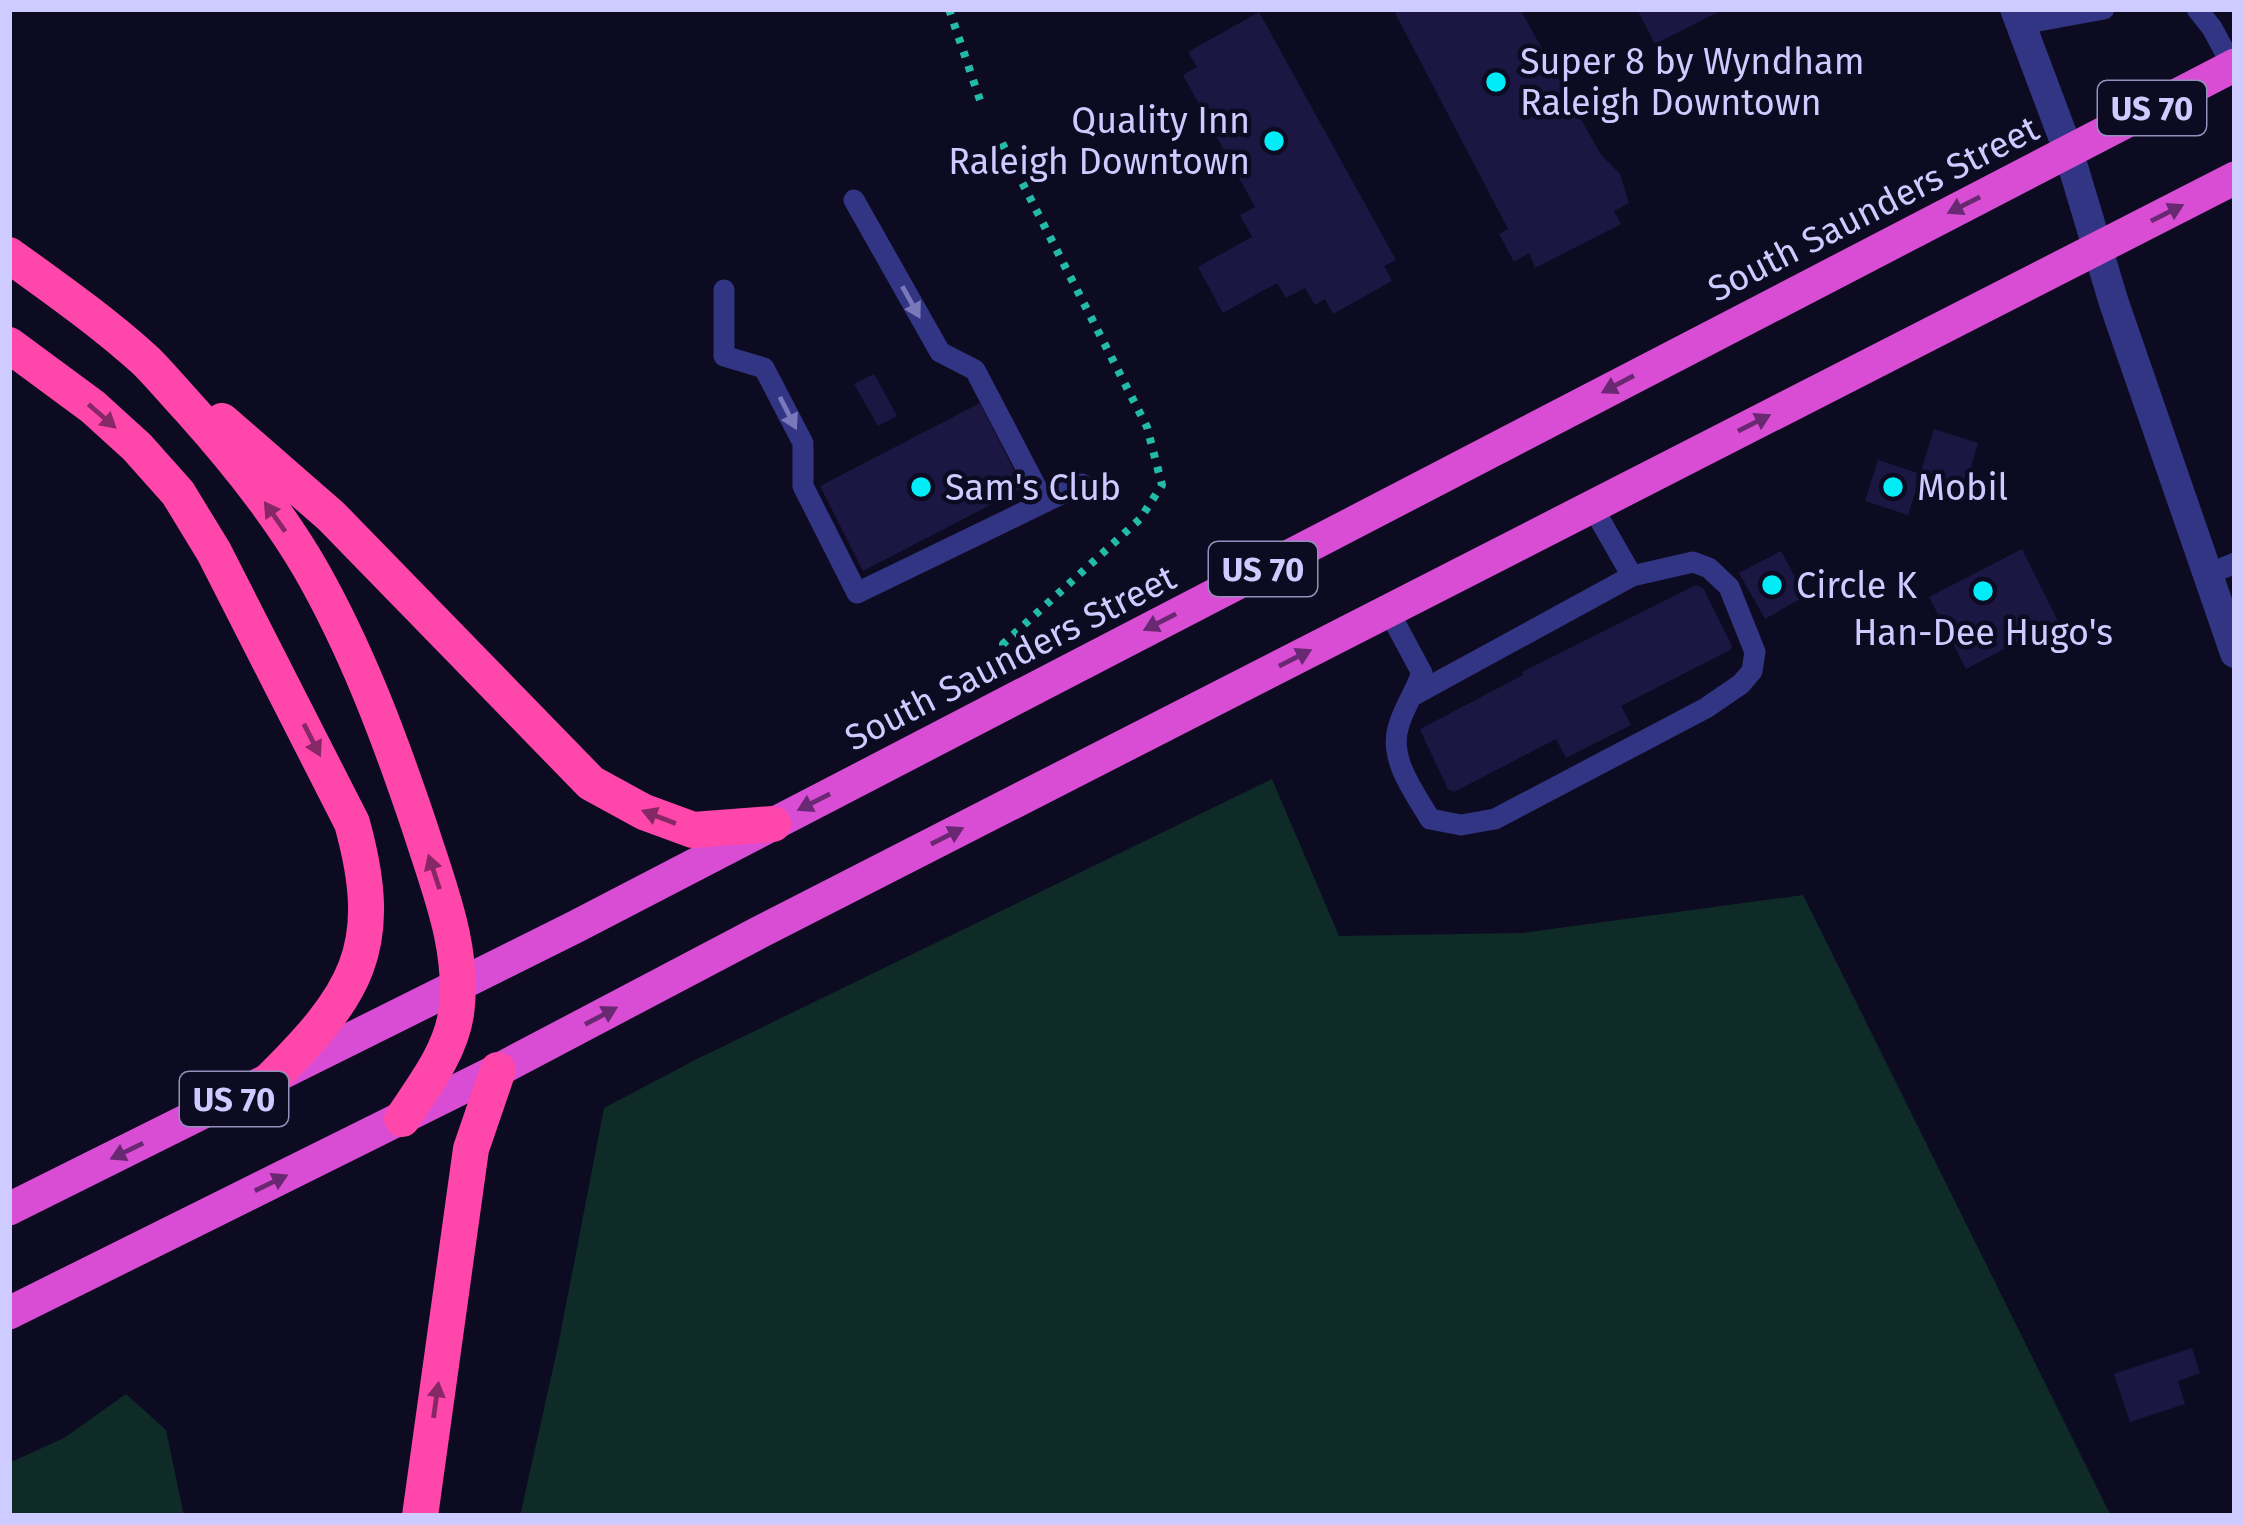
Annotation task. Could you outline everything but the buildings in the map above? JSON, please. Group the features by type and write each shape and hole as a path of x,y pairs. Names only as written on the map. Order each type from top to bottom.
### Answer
{"highway":[{"name":"South Saunders Street","path":"9,1209 773,824 2234,66"},
{"name":"US 70","path":"9,1313 402,1119 2235,178"},
{"path":"9,255 243,437 331,516 591,783 644,812 693,830 773,824"},
{"path":"9,345 93,407 178,493 224,571 352,823 364,866 368,910 354,976 330,1017 267,1082"},
{"path":"147,363 218,440 308,565 340,626 397,760 455,941 457,985 450,1039 402,1119"},
{"path":"420,1516 471,1149 498,1070"}],"street":[{"path":"2018,17 2068,150 2114,303 2222,568 2235,653"}],"lane":[{"path":"2018,17 2104,9"},
{"path":"2197,9 2234,66"},
{"path":"854,200 940,352 975,370 1044,502"},
{"path":"724,290 724,356 764,368 803,443 803,486 857,593 1082,484"},
{"path":"1592,506 1632,576"},
{"path":"1388,610 1421,674 1399,722 1395,739 1399,764 1430,820 1461,825 1495,819 1706,708 1741,685 1752,671 1755,652 1730,587 1709,568 1693,562 1632,576 1414,695"}],"path":[{"path":"950,9 982,106"},
{"path":"1002,143 1147,427 1162,485 1140,519 1004,644 1005,659"}],"green space":[{"path":"1272,779 1339,936 1522,933 1803,895 2111,1516 520,1516 604,1108"},
{"path":"126,1394 166,1430 184,1516 9,1516 9,1463 64,1438"}],"place":[{"name":"Super 8 by Wyndham Raleigh Downtown","path":"1496,82"},
{"name":"Quality Inn Raleigh Downtown","path":"1274,141"},
{"name":"Sam's Club","path":"921,487"},
{"name":"Mobil","path":"1893,487"},
{"name":"Circle K","path":"1772,585"},
{"name":"Han-Dee Hugo's","path":"1983,591"}]}
